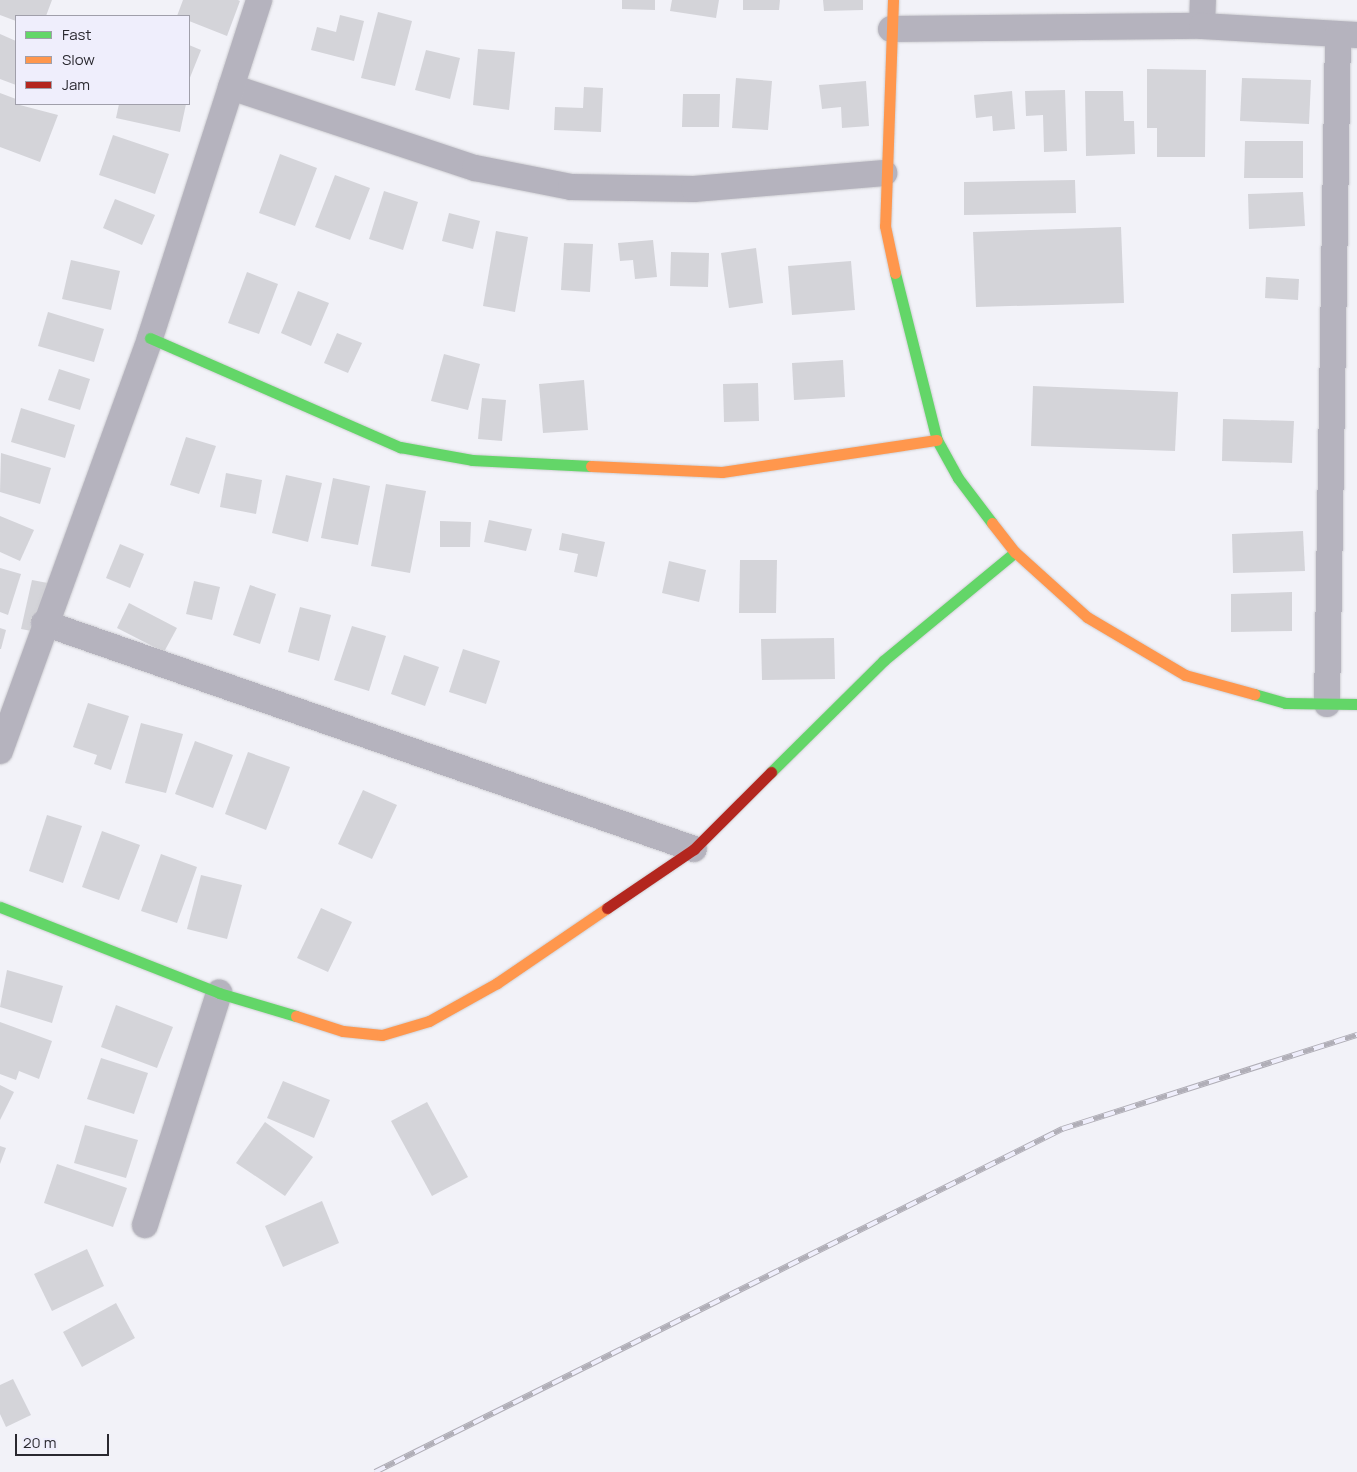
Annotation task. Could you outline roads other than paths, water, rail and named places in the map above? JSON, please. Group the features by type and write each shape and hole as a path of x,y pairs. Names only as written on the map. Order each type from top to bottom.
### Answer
{"street":[{"path":"0,751 44,623 150,338 259,0"},
{"path":"893,0 884,173 885,226 909,342 937,440 958,478 1015,552 1087,617 1184,675 1285,703 1357,704"},
{"path":"1202,26 1203,0"},
{"path":"891,29 1202,26 1347,35 1328,704"},
{"path":"231,87 475,168 570,186 694,189 884,173"},
{"path":"150,338 400,447 472,460 722,472 937,440"},
{"path":"0,907 219,993 343,1031 382,1035 419,1024 496,984 694,849 883,661 1015,552"},
{"path":"44,623 694,849"},
{"path":"145,1225 219,993"}],"railway":[{"path":"375,1472 1062,1129 1357,1035"}]}
